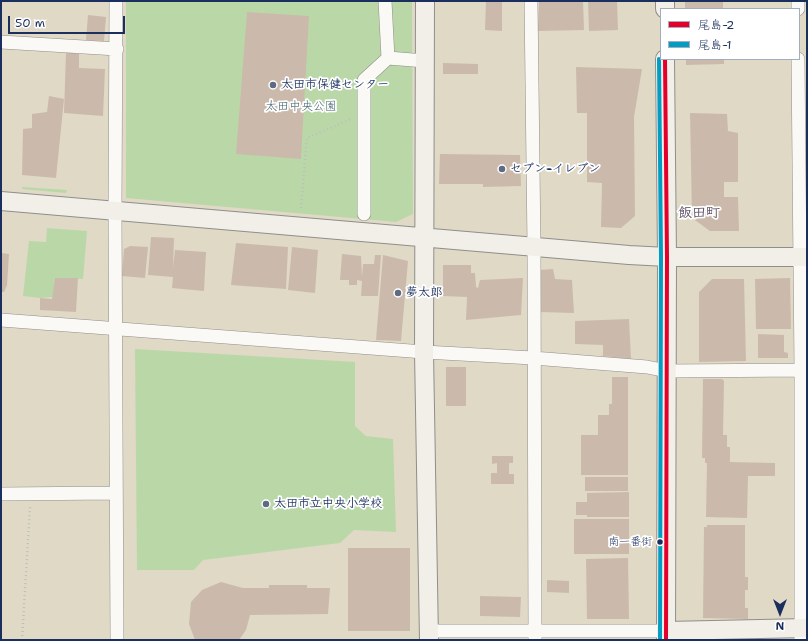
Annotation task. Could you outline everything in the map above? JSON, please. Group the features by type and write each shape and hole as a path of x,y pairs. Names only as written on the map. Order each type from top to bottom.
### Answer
{"street":[{"path":"116,1 117,49 115,211 117,640"},
{"path":"385,1 388,58"},
{"path":"425,1 424,352 428,636 666,636 803,632 804,370 798,60"},
{"path":"531,1 534,246 533,358 535,636"},
{"path":"1,42 117,49"},
{"path":"364,214 364,80 388,58 425,61"},
{"path":"666,60 666,636"},
{"path":"1,201 667,257 803,257"},
{"path":"1,320 424,352 533,358 647,367 667,371 804,370"},
{"path":"1,494 116,493"}],"path":[{"path":"301,208 307,138 364,113"},
{"path":"22,640 31,494"}],"green space":[{"name":"太田中央公園","path":"126,1 412,1 413,214 396,222 126,198"},
{"path":"22,187 67,190 66,193 22,189"},
{"path":"47,228 87,231 83,279 55,278 53,297 40,298 23,296 29,241 46,242"},
{"path":"135,349 355,362 355,426 366,436 393,439 396,532 354,530 340,543 203,560 194,570 137,570"}],"building":[{"path":"486,1 502,1 502,31 485,30"},
{"path":"539,1 583,1 584,30 538,31"},
{"path":"588,1 617,1 618,30 589,31"},
{"path":"685,1 723,1 723,8 685,8"},
{"name":"太田市保健センター","path":"247,12 309,16 301,159 236,154"},
{"path":"88,15 106,17 104,41 86,40"},
{"path":"66,52 79,54 79,68 105,69 103,116 64,113"},
{"path":"686,60 724,60 724,64 686,65"},
{"path":"443,63 478,64 478,74 443,74"},
{"path":"576,67 642,69 634,117 635,216 621,228 601,227 602,183 587,182 587,113 577,113"},
{"path":"49,96 64,99 56,178 22,175 23,129 32,128 32,114 47,112"},
{"path":"690,113 727,114 728,131 738,133 738,182 724,182 724,197 738,197 739,231 710,231 692,218"},
{"path":"440,154 520,155 521,186 483,187 483,184 439,184"},
{"path":"151,237 174,238 173,268 175,250 206,252 204,291 172,288 173,277 148,275"},
{"path":"236,243 288,247 286,289 231,285"},
{"path":"130,246 148,247 145,278 122,276 124,249"},
{"path":"292,247 318,250 315,293 288,290"},
{"path":"1,253 9,254 7,285 4,292 1,292"},
{"path":"342,254 361,256 362,277 363,264 374,264 375,255 381,255 378,296 361,296 362,281 357,280 357,285 349,285 349,280 340,280"},
{"path":"383,255 408,261 401,341 376,340"},
{"path":"443,265 471,265 471,273 475,273 476,287 478,288 480,280 523,278 521,315 466,320 467,297 443,296"},
{"path":"553,269 555,279 572,280 574,313 539,312 539,270"},
{"path":"55,278 78,278 76,312 40,310 40,298 52,299"},
{"path":"790,278 791,329 756,329 755,279"},
{"path":"712,279 744,279 746,361 699,362 699,292"},
{"path":"629,319 631,359 603,356 603,345 575,344 575,321"},
{"path":"758,334 784,335 784,352 788,353 788,358 758,358"},
{"path":"446,367 466,367 466,406 446,406"},
{"path":"612,377 628,377 628,475 581,475 581,435 598,435 598,415 609,415 609,404 612,404"},
{"path":"703,379 722,379 724,381 723,435 727,435 727,447 730,447 730,462 775,463 775,476 748,476 747,518 706,517 707,463 705,463 705,458 702,458"},
{"path":"492,456 513,456 513,463 509,463 509,474 514,474 514,484 491,484 491,473 497,473 497,463 492,464"},
{"path":"585,477 628,477 628,491 585,491"},
{"path":"629,492 629,517 587,517 587,515 576,515 576,502 587,502 587,493"},
{"path":"574,519 629,519 629,554 574,554"},
{"path":"707,525 745,525 745,577 748,577 748,590 745,590 745,608 748,608 748,619 703,618 704,527 707,527"},
{"path":"348,548 410,548 410,631 348,631"},
{"path":"628,558 629,619 587,619 586,559"},
{"path":"547,580 569,581 569,593 547,592"},
{"path":"221,582 243,588 269,588 269,585 307,585 307,588 330,588 328,614 250,615 246,630 239,640 195,640 189,624 191,602 202,590"},
{"path":"480,596 521,597 520,617 480,616"}],"transit line":[{"name":"尾島-1","path":"659,59 661,257 660,640"},
{"name":"尾島-2","path":"665,60 667,257 666,640"}],"place":[{"name":"太田市保健センター","path":"273,85"},
{"name":"セブン-イレブン","path":"502,169"},
{"name":"夢太郎","path":"398,293"},
{"name":"太田市立中央小学校","path":"266,504"},
{"name":"南一番街","path":"660,542"}],"district":[{"name":"飯田町","path":"699,213"}]}
